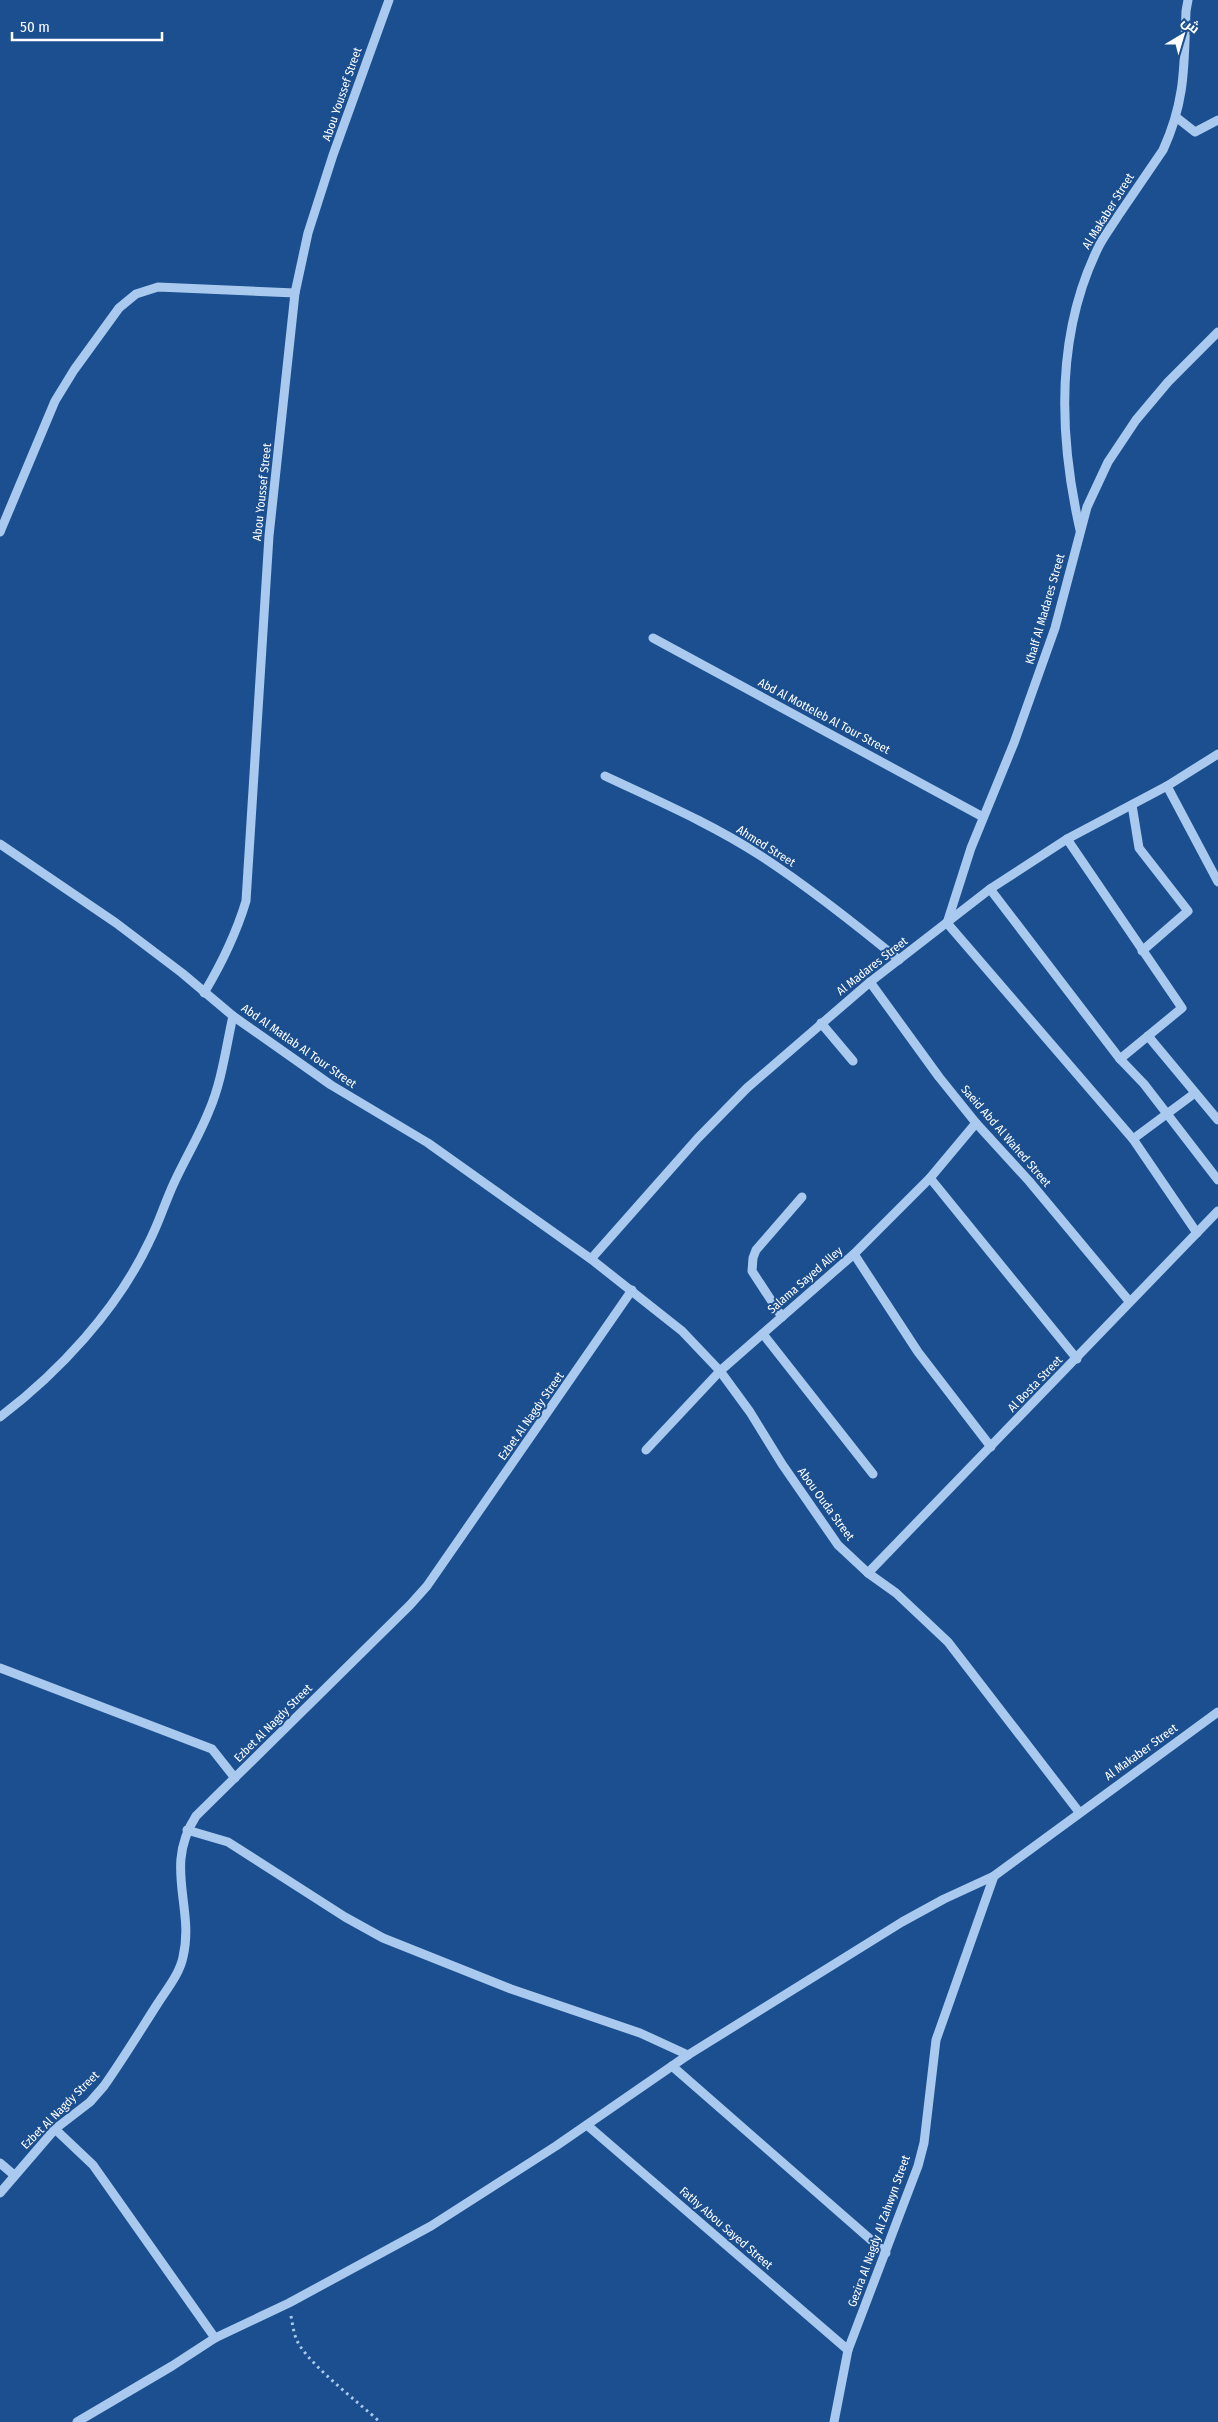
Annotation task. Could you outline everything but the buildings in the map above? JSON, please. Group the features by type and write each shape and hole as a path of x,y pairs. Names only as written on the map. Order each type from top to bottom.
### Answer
{"street":[{"name":"Abou Youssef Street","path":"204,993 224,960 236,933 246,900 269,536 295,293 300,265 320,198 389,0"},
{"name":"Al Makaber Street","path":"1080,530 1069,483 1064,436 1065,388 1075,316 1089,268 1099,246 1163,150 1176,117 1183,92 1188,0"},
{"path":"1176,117 1195,132 1218,120"},
{"path":"0,532 55,401 74,370 119,308 136,294 158,287 200,287 295,293"},
{"name":"Khalf Al Madares Street","path":"947,923 983,817 1014,743 1054,628 1087,507 1108,462 1136,420 1168,382 1218,332"},
{"name":"Abd Al Motteleb Al Tour Street","path":"653,638 983,817"},
{"name":"Al Madares Street","path":"591,1259 698,1138 747,1088 870,982 990,889 1067,839 1167,786 1218,754"},
{"name":"Ahmed Street","path":"605,776 684,812 760,855 832,904 899,960"},
{"path":"1167,786 1218,882"},
{"path":"1132,805 1139,848 1188,911 1142,951"},
{"path":"1067,839 1182,1008 1120,1059"},
{"name":"Abd Al Matlab Al Tour Street","path":"0,844 116,923 182,973 233,1016 330,1085 428,1143 591,1259"},
{"path":"990,889 1120,1059 1144,1084 1218,1180"},
{"path":"947,923 1133,1140 1197,1232"},
{"name":"Saeid Abd Al Wahed Street","path":"870,982 916,1046 976,1123 1074,1232 1129,1301"},
{"path":"0,1417 67,1356 97,1324 119,1293 149,1243 173,1185 210,1111 222,1070 233,1016"},
{"path":"821,1023 853,1061"},
{"path":"1148,1036 1218,1120"},
{"path":"1133,1140 1195,1093"},
{"name":"Salama Sayed Alley","path":"646,1450 720,1371 854,1254 930,1178 976,1123"},
{"path":"930,1178 1077,1359"},
{"path":"782,1317 752,1271 753,1258 756,1250 802,1197"},
{"name":"Al Bosta Street","path":"868,1573 1077,1359 1129,1301 1218,1211"},
{"path":"854,1254 918,1352 991,1447"},
{"name":"Abou Ouda Street","path":"591,1259 682,1331 720,1371 750,1412 787,1471 838,1545 868,1573 896,1593 948,1642 1080,1812"},
{"name":"Ezbet Al Nagdy Street","path":"0,2193 55,2129 90,2102 104,2086 178,1971 185,1946 180,1870 181,1850 187,1830 196,1816 427,1586 632,1290"},
{"path":"763,1334 873,1474"},
{"path":"0,1668 212,1749 235,1778"},
{"name":"Al Makaber Street","path":"77,2422 172,2366 215,2338 290,2303 431,2226 586,2125 688,2055 902,1922 944,1899 994,1876 1218,1712"},
{"path":"187,1830 228,1842 345,1918 383,1938 511,1989 640,2033 688,2055"},
{"name":"Gezira Al Nagdy Al Zahwyn Street","path":"834,2422 848,2350 908,2195 924,2143 936,2040 994,1876"},
{"path":"672,2066 886,2253"},
{"name":"Fathy Abou Sayed Street","path":"586,2125 848,2350"},
{"path":"55,2129 94,2165 215,2338"},
{"path":"0,2163 14,2175"}],"path":[{"path":"290,2303 294,2331 300,2346 311,2360 380,2422"}]}
